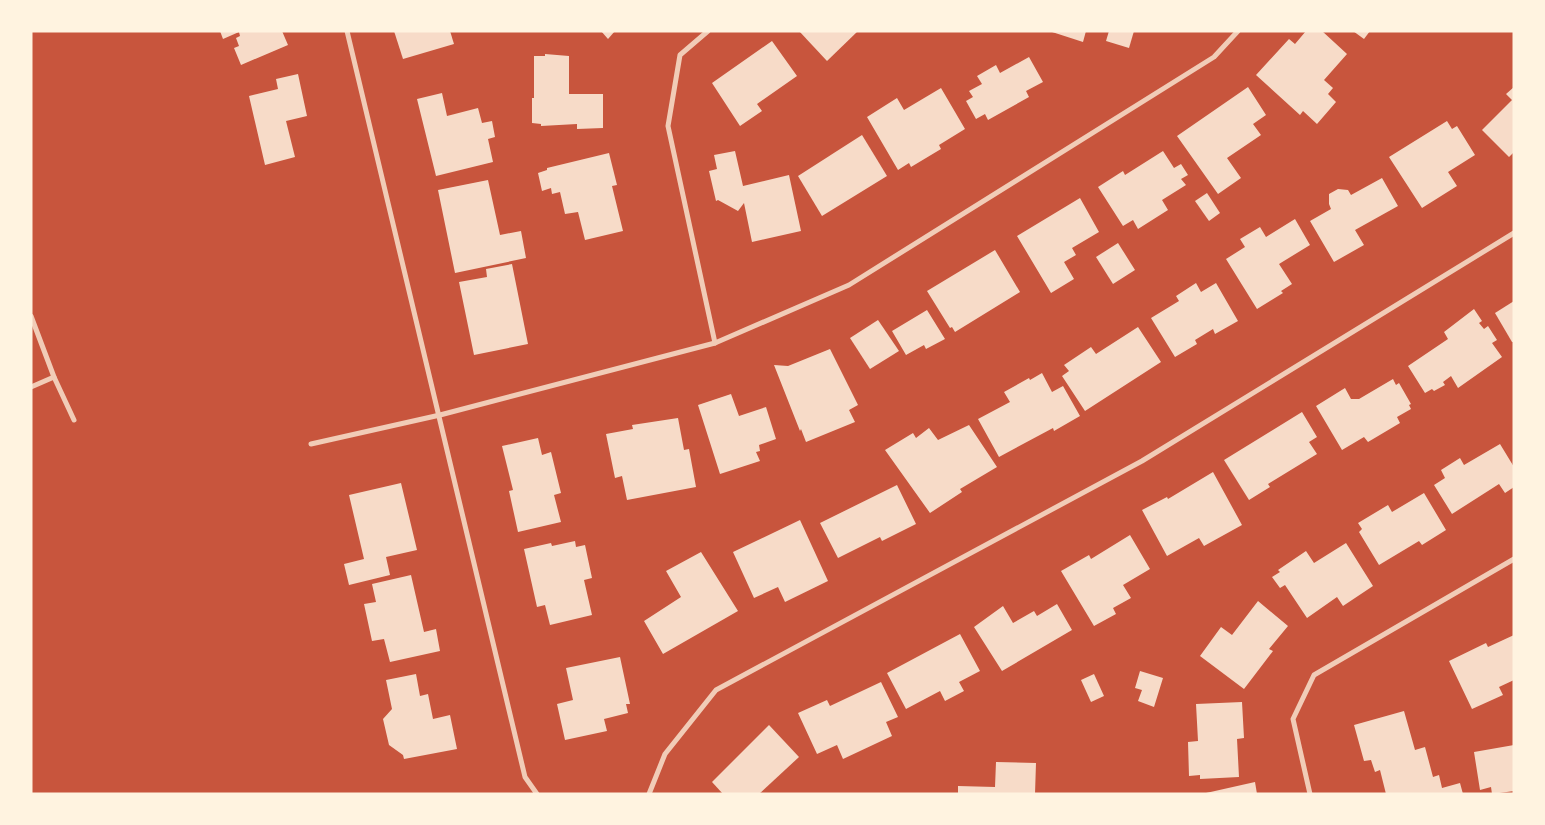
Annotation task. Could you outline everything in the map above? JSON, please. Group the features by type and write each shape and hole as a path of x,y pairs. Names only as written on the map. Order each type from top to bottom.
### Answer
{"street":[{"path":"347,31 525,777 537,794"},
{"path":"708,31 680,55 668,126 715,343"},
{"path":"311,444 440,415 715,343 849,285 1214,57 1238,31"},
{"path":"648,794 666,754 716,690 1142,461 1514,233"},
{"path":"31,316 54,378 74,420"},
{"path":"31,387 54,378"},
{"path":"1310,794 1293,719 1314,675 1514,559"}],"building":[{"path":"220,31 282,31 288,45 241,65 234,48 239,46 236,38 240,36 239,32 223,39"},
{"path":"394,31 450,31 454,44 403,59"},
{"path":"601,31 615,31 608,39"},
{"path":"799,31 858,31 827,61"},
{"path":"1049,31 1086,31 1083,42"},
{"path":"1109,31 1134,31 1129,48 1106,41"},
{"path":"1306,31 1322,31 1347,54 1324,80 1333,88 1328,94 1336,102 1317,124 1303,111 1300,115 1256,75 1289,39 1295,44"},
{"path":"1353,31 1370,31 1364,39"},
{"path":"772,41 797,76 757,104 762,111 740,126 712,83"},
{"path":"545,54 569,56 569,94 603,94 603,128 577,129 577,124 541,126 541,124 532,123 534,56 545,56"},
{"path":"1029,57 1043,82 1026,91 1029,97 988,120 985,114 976,119 966,101 973,97 969,91 982,84 977,76 996,65 1000,73"},
{"path":"298,74 307,116 286,121 295,157 265,165 249,96 278,89 276,79"},
{"path":"1248,87 1266,115 1253,124 1261,135 1227,158 1241,178 1218,194 1177,136"},
{"path":"1514,87 1514,152 1509,157 1482,130 1512,100 1506,94"},
{"path":"941,88 965,129 939,145 941,149 911,167 909,163 898,170 867,117 897,98 904,110"},
{"path":"442,93 447,116 478,108 482,123 492,121 495,137 488,139 493,162 436,176 417,99"},
{"path":"1447,121 1452,129 1457,126 1475,155 1448,172 1457,186 1422,208 1389,157"},
{"path":"862,135 887,176 822,216 798,176"},
{"path":"735,151 743,186 789,175 801,231 752,242 744,203 738,211 718,200 716,201 709,171 717,169 714,155"},
{"path":"1163,151 1174,168 1181,164 1188,175 1181,179 1186,185 1162,200 1168,210 1138,229 1133,220 1123,226 1098,187 1123,171 1125,175"},
{"path":"609,153 617,185 612,186 623,231 585,240 578,212 565,214 560,192 552,194 551,188 542,191 538,173 547,170 547,168"},
{"path":"1382,178 1398,206 1355,230 1364,245 1334,262 1310,221 1331,209 1329,194 1338,189 1348,190 1351,195"},
{"path":"488,180 500,235 521,231 526,258 455,273 438,190"},
{"path":"1207,193 1220,213 1209,221 1195,201"},
{"path":"1080,198 1099,232 1072,248 1076,255 1064,262 1074,279 1051,293 1017,236"},
{"path":"1295,219 1310,245 1279,264 1292,284 1281,291 1283,293 1257,309 1226,259 1245,247 1240,239 1260,227 1266,237"},
{"path":"1118,243 1135,270 1113,284 1096,257"},
{"path":"995,250 1020,292 955,332 952,327 950,328 927,291"},
{"path":"512,264 528,344 474,355 459,282 487,277 486,269"},
{"path":"1196,283 1201,292 1216,283 1238,321 1215,334 1213,329 1195,340 1197,344 1175,357 1151,318 1179,301 1176,296"},
{"path":"1514,301 1514,342 1512,342 1495,313"},
{"path":"1474,309 1482,321 1479,323 1484,329 1488,326 1497,340 1492,343 1502,357 1458,388 1451,376 1443,382 1445,385 1425,393 1408,366 1448,339 1444,332"},
{"path":"927,310 945,339 926,349 924,345 906,355 892,331"},
{"path":"878,320 899,351 870,369 850,338"},
{"path":"1138,327 1161,362 1085,411 1062,376 1069,371 1064,365 1091,347 1096,354"},
{"path":"830,349 858,405 849,410 855,422 806,442 774,365 788,366"},
{"path":"1042,373 1052,392 1063,386 1080,416 1054,431 1053,428 999,457 978,419 1010,402 1004,392"},
{"path":"1393,379 1396,385 1399,383 1411,404 1409,405 1411,409 1397,417 1400,423 1368,442 1364,437 1342,450 1316,406 1345,388 1351,399 1359,399"},
{"path":"731,394 739,416 766,407 776,439 759,445 760,451 756,452 760,461 720,474 698,405"},
{"path":"1302,412 1317,437 1309,442 1317,454 1268,484 1270,487 1249,500 1224,460"},
{"path":"678,418 684,450 689,449 696,487 627,500 622,476 615,478 606,434 633,429 632,425"},
{"path":"969,425 997,467 960,489 962,492 930,513 885,450 913,433 916,438 929,428 938,440"},
{"path":"538,438 542,455 551,452 561,493 554,495 561,522 518,532 509,491 513,490 502,446"},
{"path":"1500,444 1514,467 1514,487 1505,493 1499,484 1452,514 1434,485 1445,478 1441,470 1460,458 1464,465"},
{"path":"1213,472 1242,525 1204,546 1199,538 1167,556 1142,510 1167,497 1168,499"},
{"path":"401,483 417,550 386,557 390,575 349,585 344,564 364,559 349,495"},
{"path":"897,485 916,524 882,541 880,537 838,558 820,523"},
{"path":"1424,493 1446,530 1422,545 1419,541 1379,565 1359,532 1362,529 1358,523 1388,505 1392,512"},
{"path":"800,520 828,581 785,602 778,587 754,598 733,552"},
{"path":"1130,535 1150,569 1123,585 1131,598 1113,608 1116,614 1094,626 1061,571 1089,555 1091,559"},
{"path":"575,541 576,547 585,545 592,578 584,580 592,615 550,625 545,605 537,607 524,549 551,543 552,546"},
{"path":"1346,543 1373,586 1343,606 1337,597 1307,618 1285,585 1280,588 1272,577 1280,572 1278,570 1306,551 1314,563"},
{"path":"701,552 738,611 663,654 644,621 681,597 666,571"},
{"path":"411,575 424,632 436,629 440,651 390,662 384,639 372,641 364,604 376,602 372,584"},
{"path":"1258,601 1288,626 1269,649 1273,651 1244,689 1200,656 1221,627 1232,635"},
{"path":"1057,604 1072,630 1002,671 974,627 1003,606 1013,623 1034,611 1037,616"},
{"path":"960,634 980,671 959,682 964,691 945,701 940,691 906,709 887,673"},
{"path":"1514,635 1514,680 1499,687 1503,695 1472,709 1449,661 1486,643 1488,647"},
{"path":"620,657 630,704 626,704 628,713 604,719 607,731 565,740 557,704 573,700 566,668"},
{"path":"1140,671 1163,678 1154,707 1138,701 1142,690 1135,688"},
{"path":"416,674 420,696 428,694 433,719 450,715 457,749 404,759 403,755 389,745 383,719 392,709 386,680"},
{"path":"1094,674 1104,696 1091,702 1081,680"},
{"path":"881,682 898,717 886,722 892,736 843,759 837,745 817,754 798,713 827,700 830,706"},
{"path":"1242,702 1244,738 1237,739 1239,777 1200,779 1200,775 1189,776 1188,742 1198,741 1196,704"},
{"path":"1404,711 1415,750 1425,747 1433,777 1439,775 1442,788 1460,783 1463,794 1386,794 1380,770 1375,772 1371,760 1364,761 1354,725"},
{"path":"769,725 799,757 759,794 723,794 712,782"},
{"path":"1514,745 1514,791 1492,794 1491,787 1480,790 1474,752"},
{"path":"996,762 1036,763 1035,794 958,794 958,786 995,787"},
{"path":"1255,782 1257,794 1206,794 1206,793"}]}
